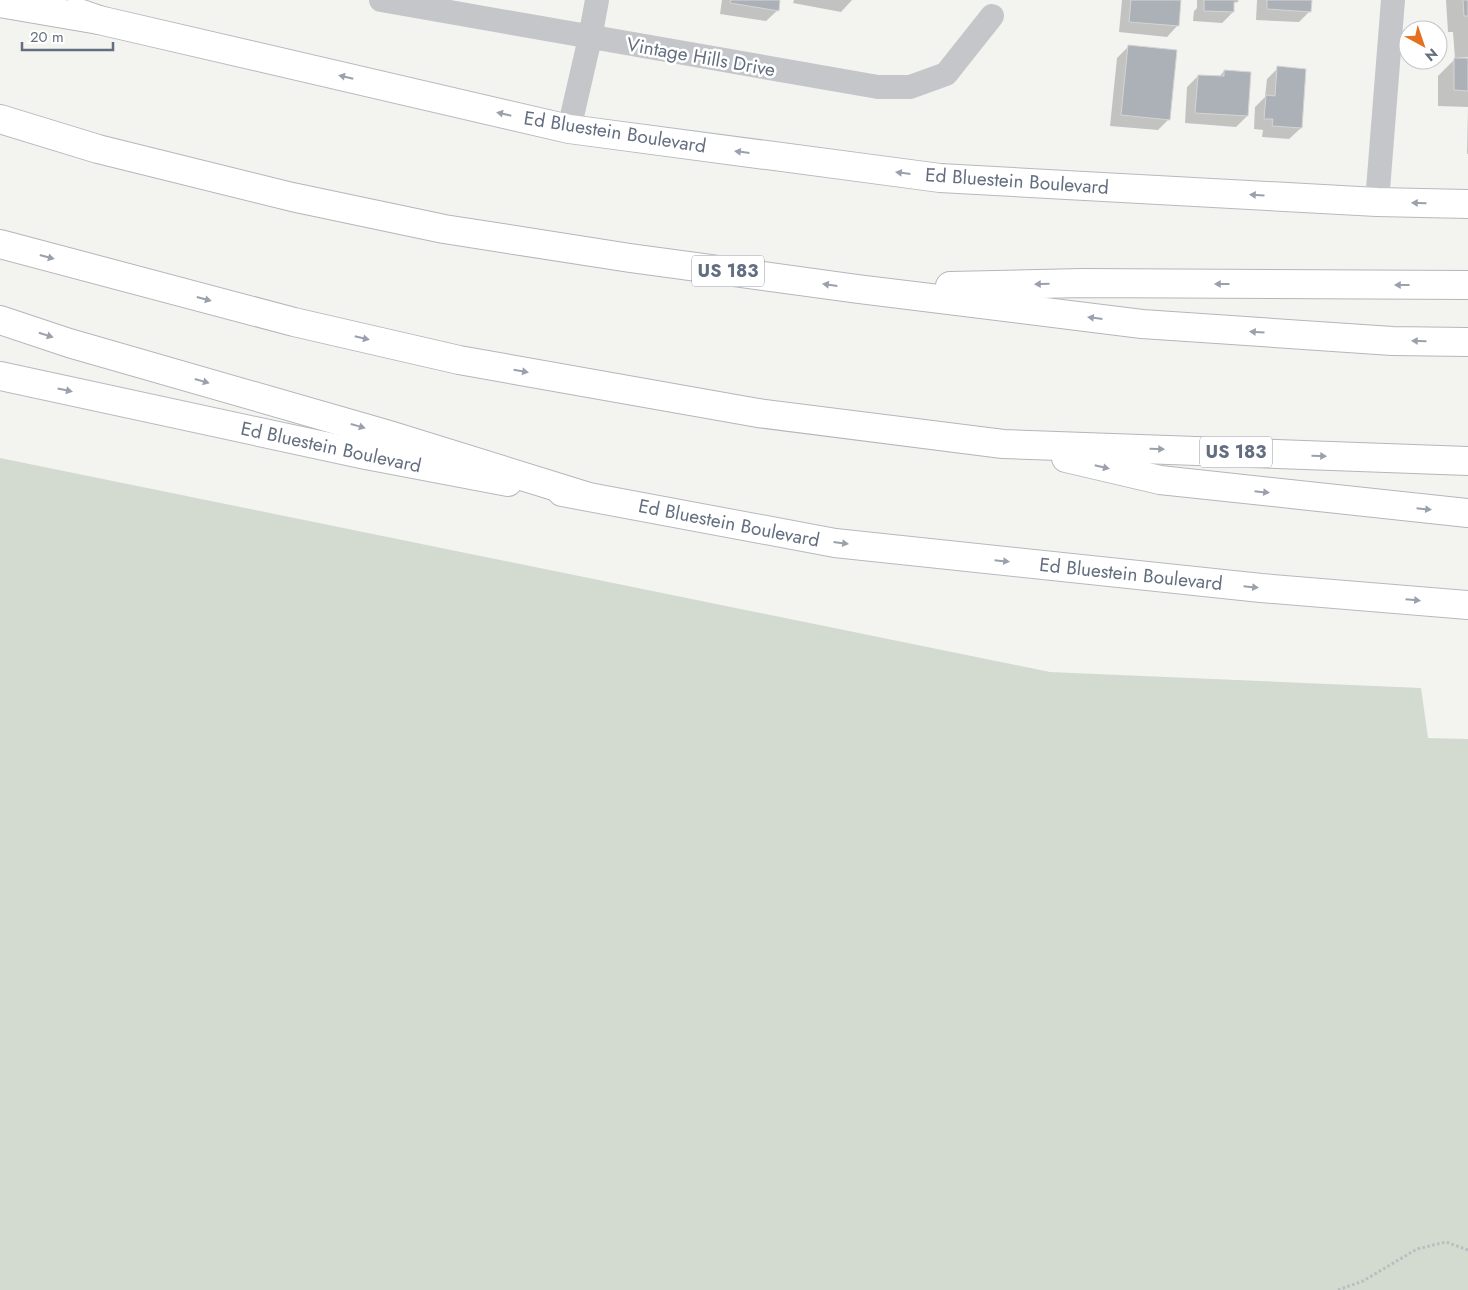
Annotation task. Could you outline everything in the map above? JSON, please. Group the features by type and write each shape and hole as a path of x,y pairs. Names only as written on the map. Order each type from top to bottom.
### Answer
{"main road":[{"name":"Ed Bluestein Boulevard","path":"44,0 100,20 569,129 940,178 1377,202 1468,204"},
{"path":"0,3 100,20"},
{"name":"US 183","path":"0,119 98,149 292,198 435,227 630,258 858,289 1142,324 1392,341 1468,342"},
{"name":"US 183","path":"0,244 294,322 459,360 758,413 1004,444 1468,461"},
{"path":"858,289 1082,283 1468,285"},
{"path":"0,320 69,343 389,435 586,496"},
{"name":"Ed Bluestein Boulevard","path":"0,376 366,455 835,543 1261,588 1468,605"},
{"path":"1004,444 1160,480 1468,513"}],"street":[{"name":"Vintage Hills Drive","path":"381,0 878,87 910,87 946,74 992,16"},
{"path":"569,129 597,0"},
{"path":"1377,202 1393,0"}],"path":[{"path":"1338,1290 1363,1282 1417,1249 1446,1242 1468,1250"}],"shaded area":[{"path":"0,458 1050,672 1421,688 1428,738 1468,739 1468,1290 0,1290"}],"building":[{"path":"731,0 780,0 779,11 730,3"},
{"path":"1131,0 1181,0 1179,26 1129,22"},
{"path":"1204,0 1238,0 1238,2 1234,2 1234,12 1204,11"},
{"path":"1267,0 1312,0 1311,12 1267,9"},
{"path":"1463,0 1468,0 1468,16 1464,16"},
{"path":"1128,45 1177,50 1170,120 1121,115"},
{"path":"1454,58 1468,58 1468,91 1454,90"},
{"path":"1277,66 1306,69 1302,128 1272,126 1273,119 1264,119 1266,95 1275,96"},
{"path":"1224,70 1251,72 1248,116 1195,113 1198,75 1224,76"}]}
